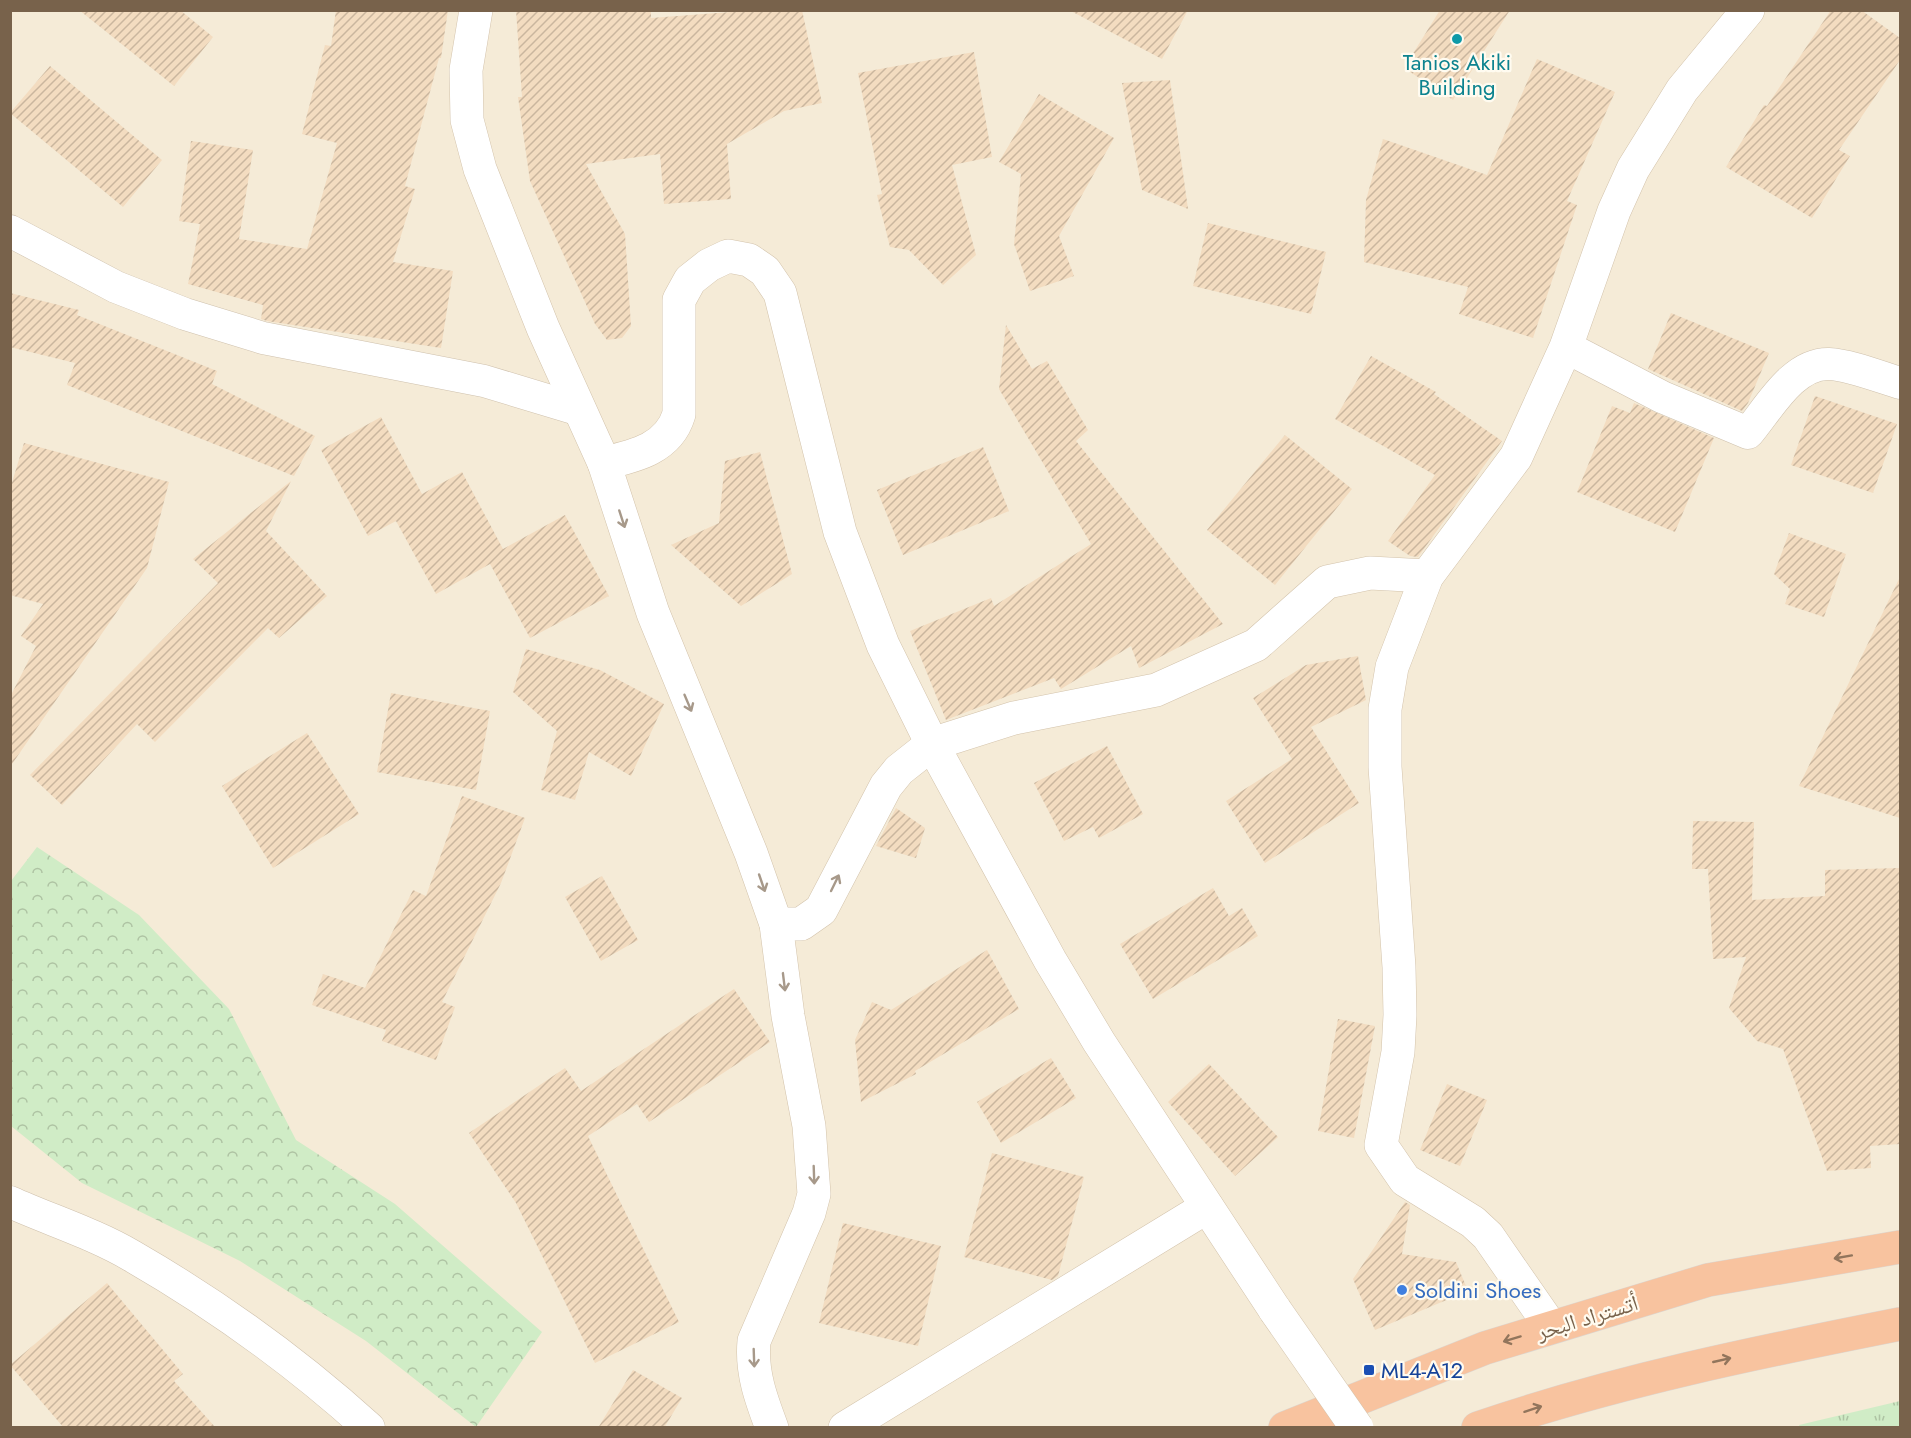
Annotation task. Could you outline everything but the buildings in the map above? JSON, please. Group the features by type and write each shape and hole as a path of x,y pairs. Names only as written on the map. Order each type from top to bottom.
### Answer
{"highway":[{"name":"أتستراد البحر","path":"1285,1428 1485,1348 1708,1280 1900,1247"},
{"path":"1478,1428 1553,1402 1720,1360 1900,1324"}],"main road":[{"path":"476,10 466,80 467,120 480,170 543,328 604,464 652,613 751,854 777,924 788,1016 809,1126 814,1194 809,1213 754,1341 752,1359 759,1393 772,1428"},
{"path":"1551,1327 1488,1236 1473,1222 1405,1180 1381,1145 1398,1053 1400,1015 1399,956 1385,767 1385,709 1392,666 1427,576 1516,457 1566,347 1614,211 1633,169 1682,90 1748,10"},
{"path":"604,464 630,457 662,443 675,429 679,414 679,300 690,280 709,265 728,256 749,260 765,271 780,293 840,532 883,645 932,744 1050,960 1275,1310 1357,1428"},
{"path":"777,924 801,924 821,910 886,786 899,770 932,744 1014,718 1156,690 1256,645 1327,582 1370,573 1427,576"},
{"path":"844,1428 1208,1207"}],"street":[{"path":"10,231 116,287 185,314 262,338 484,381 580,410"},
{"path":"1566,347 1662,397 1748,433 1797,374 1812,366 1830,364 1900,383"},
{"path":"10,1202 131,1255 264,1340 315,1379 369,1428"}],"shaded area":[{"path":"11,11 1900,11 1900,1427 11,1427"}],"green space":[{"path":"37,847 139,915 229,1009 296,1140 395,1204 542,1332 476,1427 366,1341 240,1261 82,1183 11,1126 11,881"},
{"path":"1900,1401 1900,1427 1800,1427 1799,1425"}],"place":[{"name":"Tanios Akiki Building","path":"1457,39"},
{"name":"Soldini Shoes","path":"1402,1290"},
{"name":"ML4-A12","path":"1369,1370"}]}
